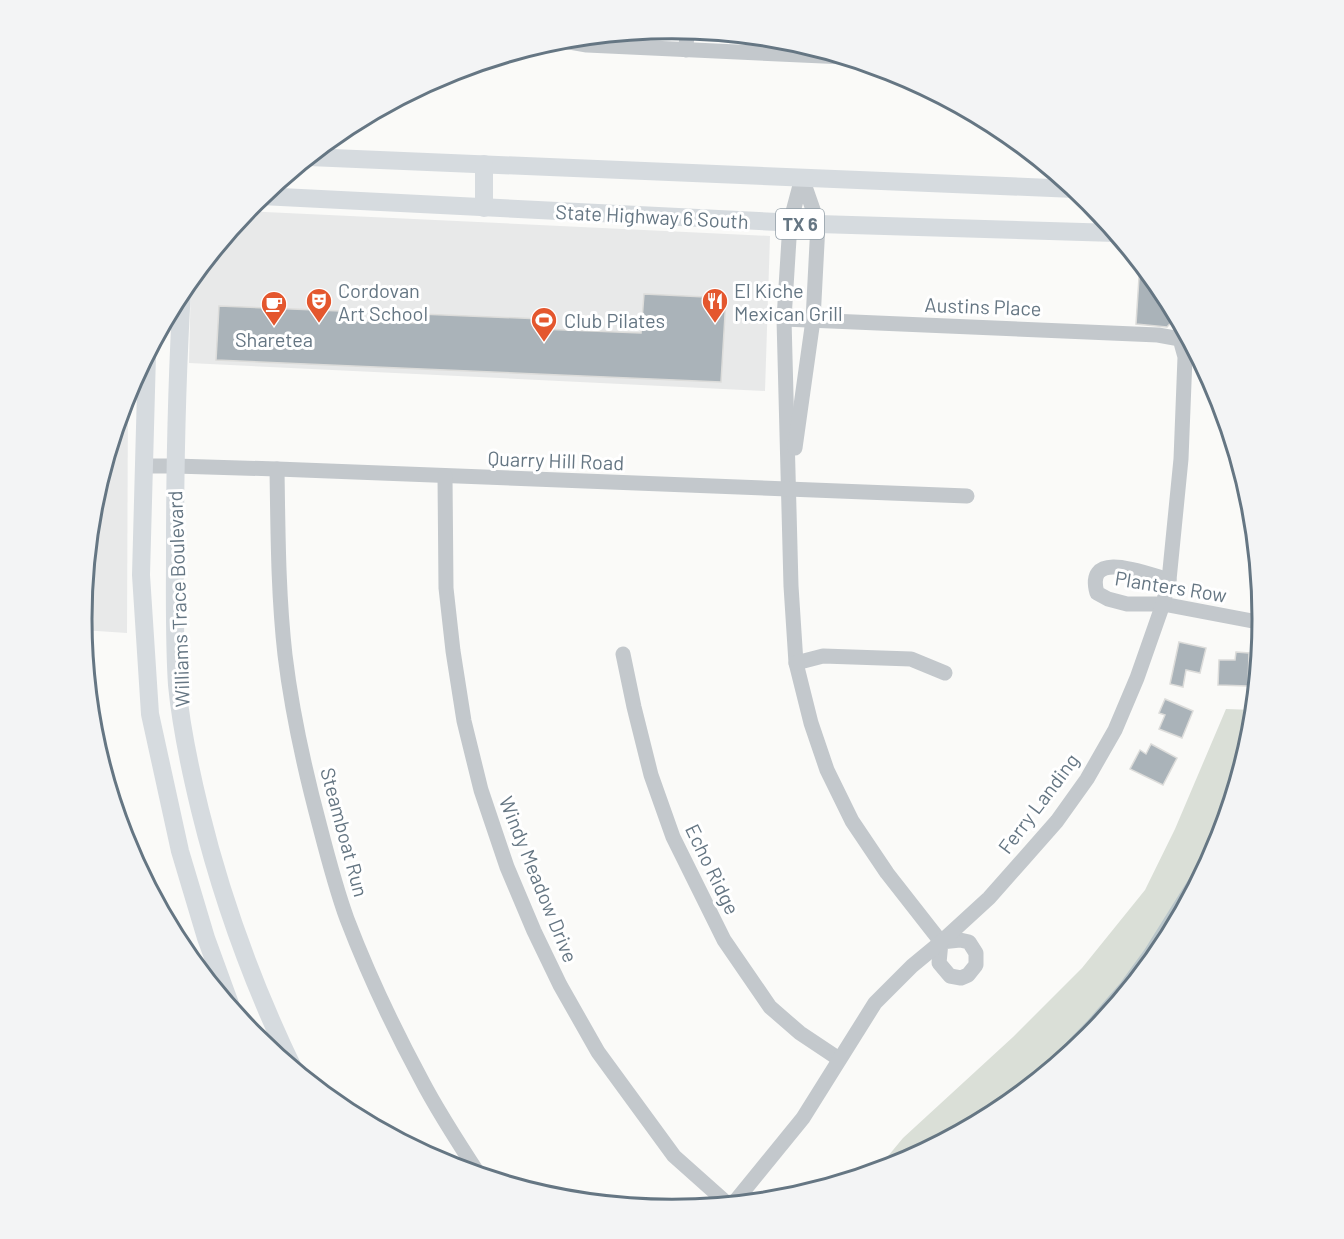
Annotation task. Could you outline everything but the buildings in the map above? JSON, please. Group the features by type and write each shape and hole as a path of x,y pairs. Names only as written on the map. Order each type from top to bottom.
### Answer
{"main road":[{"path":"321,157 1061,188"},
{"path":"484,164 484,208"},
{"name":"State Highway 6 South","path":"275,197 790,223 1104,233"},
{"name":"Williams Trace Boulevard","path":"181,309 175,466 177,686 189,767 212,858 239,942 286,1053"},
{"name":"Williams Trace Boulevard","path":"146,373 141,575 150,714 180,851 206,938 224,989"}],"street":[{"path":"686,50 687,39"},
{"path":"589,45 807,55"},
{"path":"802,178 790,223 784,319 791,586 796,663 811,723 827,770 852,821 887,873 941,942"},
{"path":"789,489 813,320 818,224 802,178"},
{"name":"Austins Place","path":"784,319 1158,335 1180,339"},
{"name":"Ferry Landing","path":"740,1196 803,1118 875,1003 912,966 989,898 1057,821 1087,779 1114,730 1137,678 1169,580 1182,459 1185,357 1180,339"},
{"name":"Quarry Hill Road","path":"144,466 277,469 967,496"},
{"name":"Steamboat Run","path":"277,469 280,589 285,655 297,730 328,856 346,916 393,1026 422,1081 473,1165"},
{"name":"Windy Meadow Drive","path":"444,476 447,588 453,651 464,721 481,790 507,867 556,976 598,1053 674,1156 721,1198"},
{"name":"Planters Row","path":"1169,580 1112,566 1101,570 1096,576 1095,584 1097,593 1108,599 1127,604 1163,604 1252,621"},
{"name":"Echo Ridge","path":"623,654 651,775 673,837 724,940 770,1007 800,1033 839,1059"},
{"path":"796,663 823,656 911,659 945,673"}],"shaded area":[{"path":"260,212 770,236 765,391 189,363 191,295 211,266"},
{"path":"128,418 127,633 92,631 92,620 96,544 111,469"},
{"path":"1226,709 1245,710 1233,770 1208,842 1175,910 1133,973 1082,1030 1025,1080 962,1122 885,1159 903,1138 1013,1037 1082,968 1145,890 1175,829"}],"waterway":[{"path":"1068,1043 1122,984 1146,951 1193,875"}],"place":[{"name":"Cordovan Art School","path":"319,324"},
{"name":"El Kiche Mexican Grill","path":"715,324"},
{"name":"Sharetea","path":"274,327"},
{"name":"Club Pilates","path":"544,343"}]}
